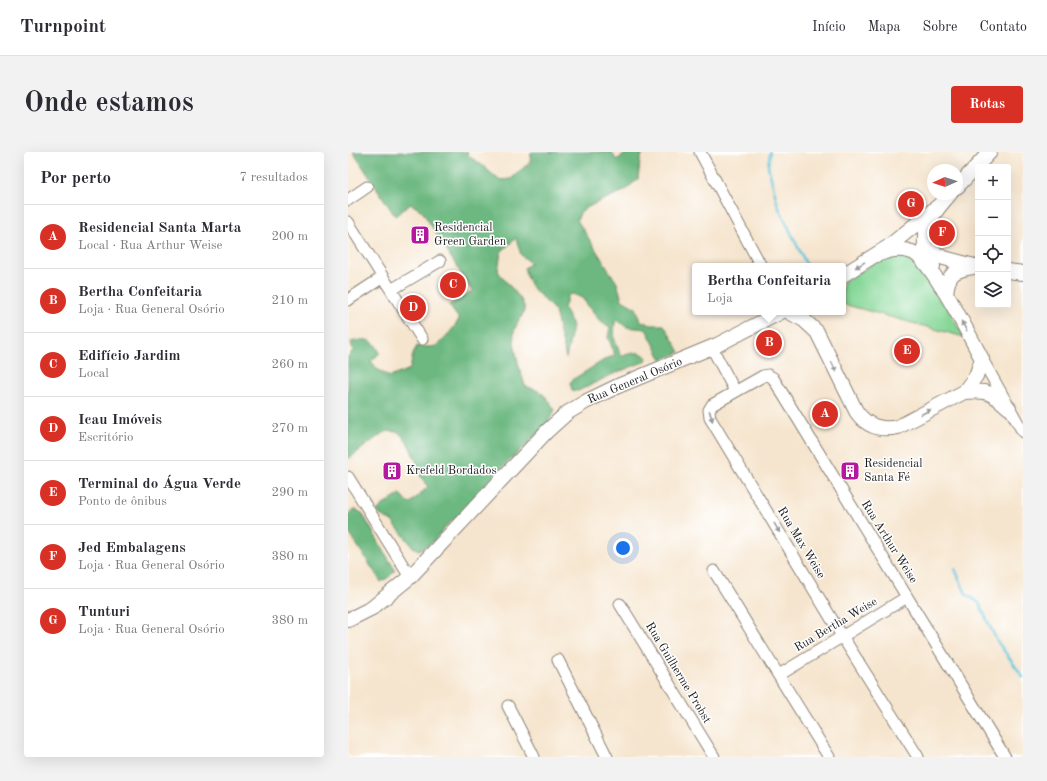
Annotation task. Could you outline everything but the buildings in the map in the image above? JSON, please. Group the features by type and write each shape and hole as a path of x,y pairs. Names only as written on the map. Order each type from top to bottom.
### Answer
{"main road":[{"path":"963,181 990,152"},
{"path":"846,273 888,247 945,200"},
{"path":"945,200 930,220 926,230 926,248 946,294"},
{"path":"888,247 900,244 916,244 944,258 975,267"},
{"path":"876,255 898,250 914,252 928,266 946,294 982,358 976,376 964,392"},
{"path":"946,294 947,283 951,274 960,269 975,267"},
{"path":"1011,272 1023,274"},
{"name":"Rua General Osório","path":"348,620 372,608 410,577 547,431 587,400 712,348 775,315"},
{"path":"795,315 804,320 817,332"},
{"path":"814,315 817,332 856,411 861,419 875,427 890,429 898,427 964,392 980,391 989,393 1009,408"}],"street":[{"path":"700,152 759,263"},
{"path":"348,200 367,187"},
{"path":"348,222 422,339"},
{"path":"391,290 440,261"},
{"path":"348,300 383,277"},
{"path":"712,348 735,391"},
{"path":"982,358 1023,432"},
{"name":"Rua Arthur Weise","path":"735,391 762,376 768,375 773,378 1005,757"},
{"name":"Rua Max Weise","path":"735,391 712,405 709,410 710,418 842,636 918,757"},
{"path":"348,477 410,577"},
{"path":"714,571 828,757"},
{"name":"Rua Bertha Weise","path":"779,675 907,596"},
{"name":"Rua Guilherme Probst","path":"620,604 714,757"},
{"path":"558,660 607,757"},
{"path":"508,706 534,757"}],"green space":[{"path":"353,152 468,152 467,155 482,165 499,180 511,179 530,162 531,152 612,152 616,160 629,152 643,152 640,161 638,179 624,191 581,211 577,220 617,283 622,300 636,308 641,321 651,325 664,325 680,352 662,360 646,329 626,327 619,321 615,320 614,338 621,356 639,353 645,355 647,358 646,361 611,375 578,391 572,390 570,383 572,380 604,360 615,355 608,337 610,327 600,321 582,298 573,294 568,295 564,308 573,326 566,358 555,311 530,285 524,268 531,263 521,255 516,238 501,252 498,271 504,280 520,297 524,306 523,312 514,332 514,344 517,359 525,386 543,394 555,410 547,424 479,491 460,515 448,524 433,542 419,550 414,548 392,521 380,515 377,511 400,494 409,504 428,487 414,466 417,463 407,441 398,432 388,431 380,435 348,459 348,356 353,351 351,342 368,340 375,344 380,353 371,361 378,370 390,377 410,369 413,354 417,346 437,346 457,323 459,319 449,305 472,291 422,211 411,204 395,216"},
{"path":"898,253 922,263 964,337 846,305 846,280 888,255"},
{"path":"354,509 362,513 395,570 389,577 381,582 348,531 348,514"}],"waterway":[{"path":"770,152 768,166 778,206 806,263"},
{"path":"955,569 966,594 979,603 997,641 1023,677"}],"place":[{"name":"Tunturi","path":"911,204"},
{"name":"Jed Embalagens","path":"942,233"},
{"name":"Residencial Green Garden","path":"420,235"},
{"name":"Edifício Jardim","path":"453,285"},
{"name":"Icau Imóveis","path":"413,308"},
{"name":"Bertha Confeitaria","path":"769,343"},
{"name":"Terminal do Água Verde","path":"907,351"},
{"name":"Residencial Santa Marta","path":"825,414"},
{"name":"Krefeld Bordados","path":"392,471"},
{"name":"Residencial Santa Fé","path":"850,471"}]}
